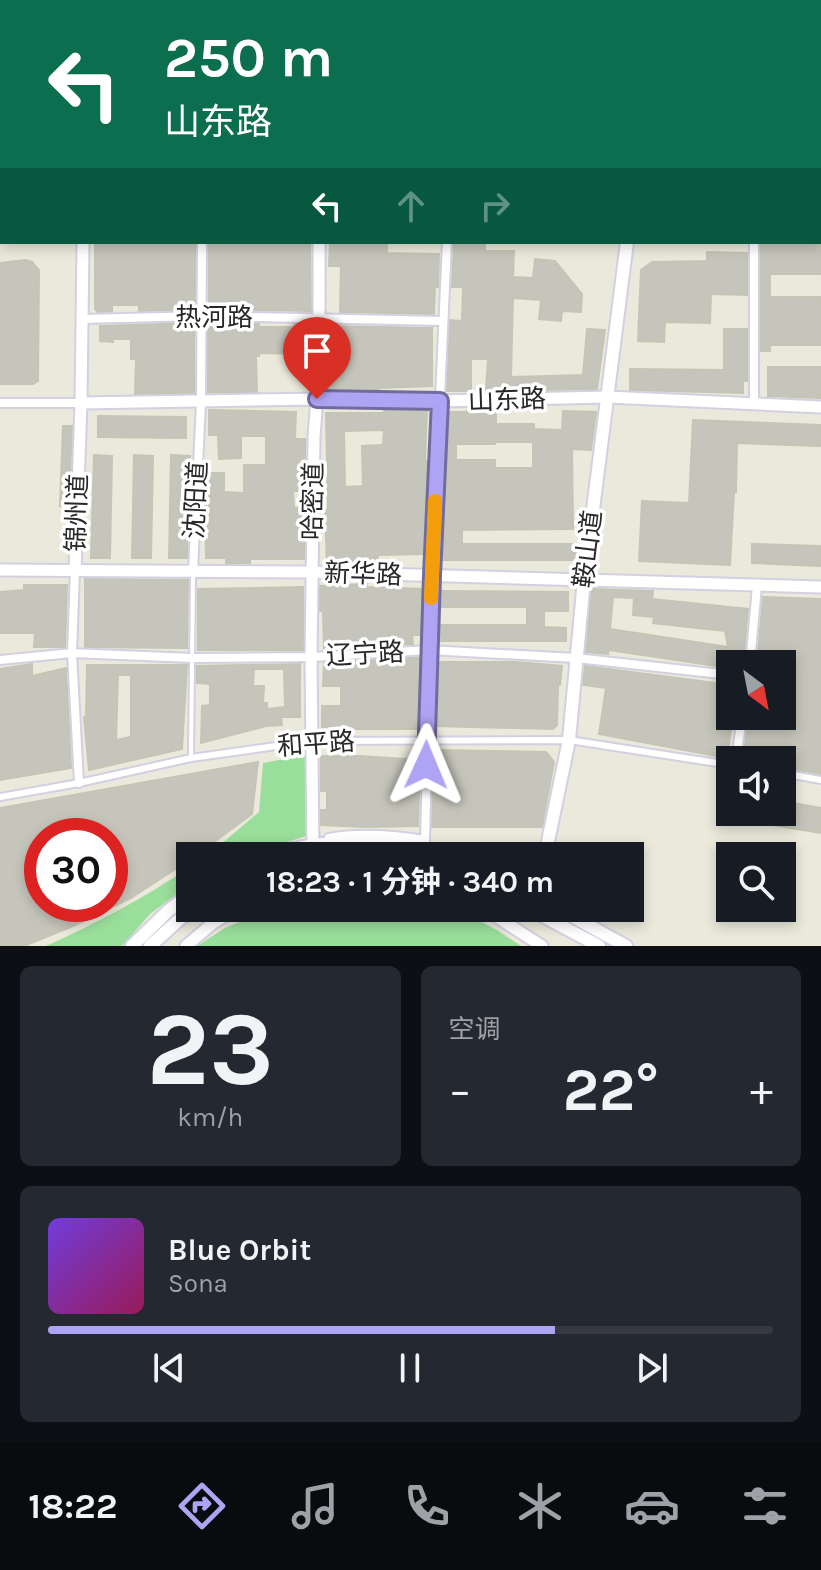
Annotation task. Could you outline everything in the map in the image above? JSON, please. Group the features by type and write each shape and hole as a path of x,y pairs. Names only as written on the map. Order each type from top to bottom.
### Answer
{"main road":[{"name":"鞍山道","path":"548,842 569,740 584,580 627,244"},
{"path":"349,842 390,842"},
{"path":"150,946 176,912"},
{"path":"132,946 176,915"},
{"path":"555,922 599,946"},
{"path":"582,922 626,946"}],"street":[{"name":"锦州道","path":"79,783 72,653 83,244"},
{"name":"沈阳道","path":"193,572 201,402 202,244"},
{"name":"哈密道","path":"314,842 311,657 319,244"},
{"path":"325,842 344,835 425,840 429,650 447,244"},
{"path":"754,244 754,404"},
{"name":"热河路","path":"82,319 201,316 443,321"},
{"name":"山东路","path":"0,403 607,397 821,407"},
{"name":"新华路","path":"0,570 312,572 821,587"},
{"path":"751,650 757,586"},
{"name":"辽宁路","path":"0,660 72,653 192,658 311,657 429,650 576,658 716,673"},
{"name":"和平路","path":"0,797 191,758 312,741 569,740 716,763"},
{"path":"796,776 821,780"},
{"path":"186,946 215,922"},
{"path":"507,922 542,946"}],"lane":[{"name":"沈阳道","path":"191,758 193,572"}],"green space":[{"path":"306,755 306,836 288,842 224,842 259,812 263,763"},
{"path":"176,876 176,894 150,914 122,946 46,946 97,922 128,922 128,905"},
{"path":"239,922 482,922 521,946 197,946"}],"building":[{"path":"95,244 195,244 195,309 139,311 139,305 112,305 112,311 98,312 95,309"},
{"path":"209,244 310,244 311,311 209,309"},
{"path":"330,244 387,244 387,253 439,254 434,314 340,312 341,266 329,266"},
{"path":"454,244 485,244 485,251 514,251 513,277 533,278 535,259 555,261 582,294 581,312 562,311 561,321 539,319 541,300 513,298 511,377 583,375 587,329 605,330 597,389 486,391 488,359 471,359 471,391 447,391 450,320 462,321 463,287 452,287"},
{"path":"761,244 821,244 821,274 770,274 770,297 821,297 821,345 770,345 770,351 761,351"},
{"path":"707,252 747,253 747,295 711,294 710,323 665,322 664,342 638,341 641,270 652,262 707,261"},
{"path":"32,262 39,270 38,381 33,384 0,384 0,263"},
{"path":"194,323 194,393 135,394 136,359 131,359 131,339 100,341 100,326"},
{"path":"208,323 310,327 310,354 259,353 256,356 257,392 208,392"},
{"path":"327,326 432,328 432,386 379,388 379,391 326,391"},
{"path":"724,329 747,329 747,381 743,381 743,393 630,390 630,369 724,370"},
{"path":"768,367 821,367 821,398 768,396"},
{"path":"384,409 427,409 425,461 430,461 429,492 425,492 425,554 378,555 378,563 327,564 326,413 384,413","holes":["384,430 383,445 362,446 363,486 345,487 344,431"]},
{"path":"209,410 296,412 295,439 305,439 305,491 293,491 294,508 305,508 304,559 250,559 250,563 226,563 226,558 206,558 205,502 209,502 209,473 224,473 224,492 244,493 244,465 266,465 266,436 241,436 241,458 219,459 218,435 209,435"},
{"path":"563,411 596,412 591,450 572,449 573,529 462,530 462,544 576,544 576,560 440,560 441,534 445,534 446,412 496,412 496,424 534,424 534,429 562,430","holes":["533,442 533,468 495,468 495,460 456,460 456,444"]},
{"path":"98,416 186,417 186,438 98,437"},
{"path":"693,420 821,425 821,446 737,443 730,565 639,561 642,501 689,503"},
{"path":"63,426 72,426 69,507 60,506"},
{"path":"94,455 112,456 110,558 91,558"},
{"path":"134,455 153,456 151,558 132,558"},
{"path":"171,455 190,456 187,558 169,558"},
{"path":"752,544 821,546 821,566 752,563"},
{"path":"85,579 188,580 187,648 85,647"},
{"path":"367,584 367,587 425,589 423,635 412,635 413,644 324,649 320,586"},
{"path":"24,585 67,585 65,647 34,647 35,633 0,633 0,592 24,590"},
{"path":"303,587 303,650 198,650 198,589"},
{"path":"592,589 653,591 652,599 748,609 744,650 716,650 716,666 609,650 608,654 586,652","holes":["613,597 634,598 633,615 654,617 653,623 725,631 728,647 610,629"]},
{"path":"439,591 568,592 568,611 544,611 544,627 566,628 566,641 437,641 438,625 527,625 527,607 438,607"},
{"path":"763,597 821,599 821,774 796,770 796,746 745,746 747,730 796,730 796,650 758,650"},
{"path":"422,657 421,729 322,729 322,706 341,706 341,686 323,686 324,663 399,662 399,659"},
{"path":"437,662 517,662 562,666 557,725 553,729 435,726"},
{"path":"32,664 32,676 66,668 71,768 0,780 0,669"},
{"path":"300,664 300,717 281,717 282,725 266,726 201,743 202,706 210,705 210,684 197,683 197,666","holes":["254,669 284,669 285,707 267,709 267,703 263,703 264,686 253,686"]},
{"path":"87,665 187,665 182,749 89,770","holes":["118,675 131,675 131,737 116,740"]},
{"path":"585,666 716,683 716,730 731,730 729,746 716,746 716,756 599,734 606,688 583,685"},
{"path":"434,750 546,752 554,762 542,827 432,827"},
{"path":"321,756 420,760 418,826 321,825 321,810 327,810 327,791 321,791"},
{"path":"258,762 252,814 214,842 176,842 176,868 128,899 128,818 24,818 24,922 81,922 24,946 0,946 0,808"},
{"path":"796,804 821,808 821,833 778,826 796,826"}],"slow traffic":[{"path":"431,598 435,501"}],"route":[{"path":"317,399 440,401 426,765"}]}
